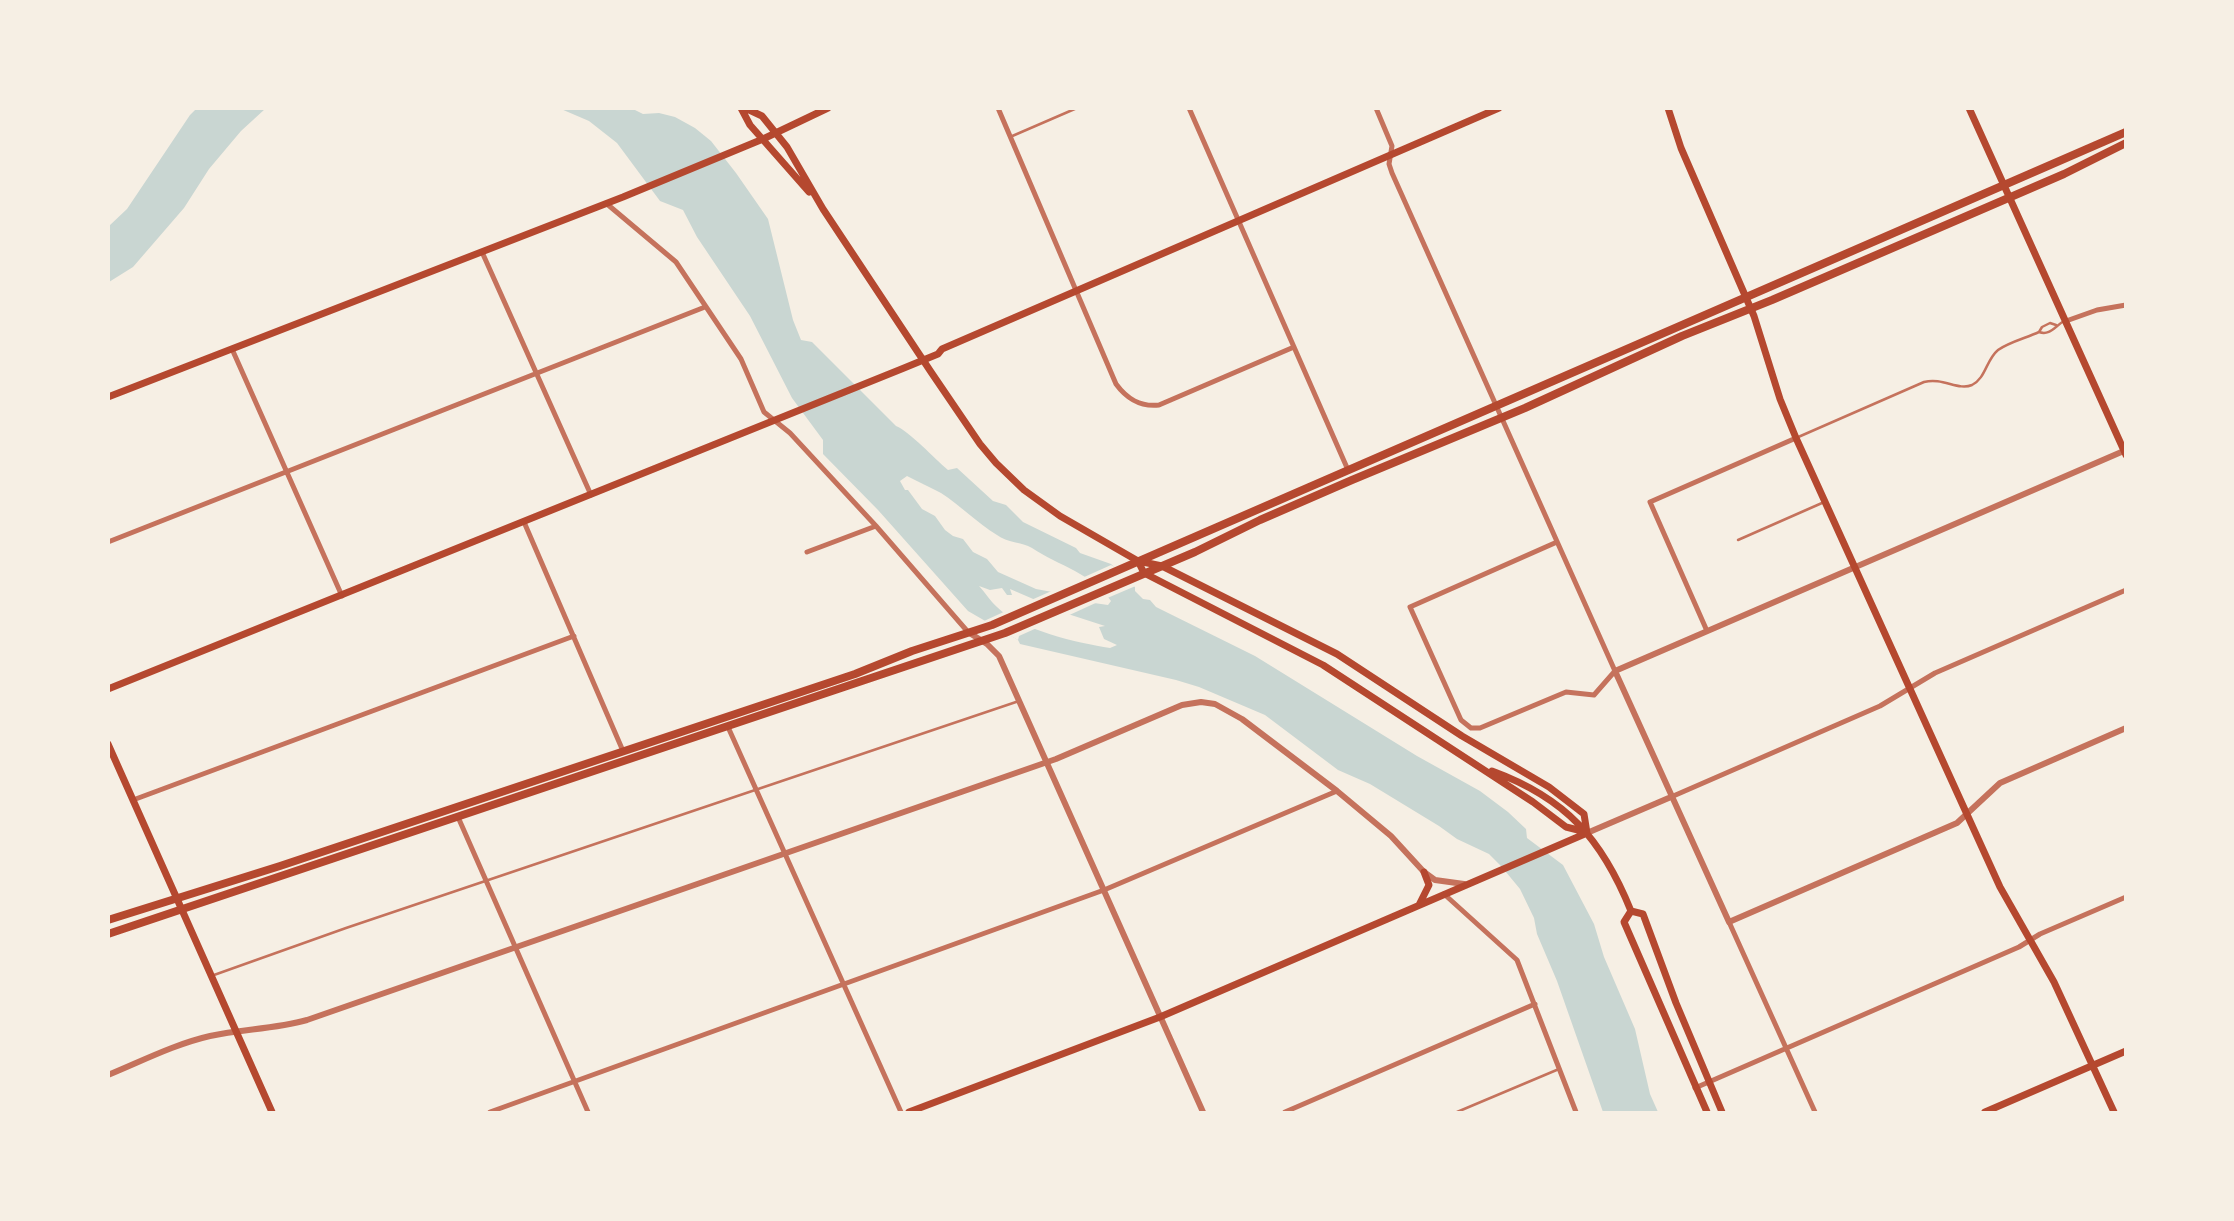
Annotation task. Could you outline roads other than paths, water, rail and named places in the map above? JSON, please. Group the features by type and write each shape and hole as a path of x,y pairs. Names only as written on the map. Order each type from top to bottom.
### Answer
{"main road":[{"path":"743,108 757,113 776,133 823,209 979,444 1024,490 1060,516 1138,561 1162,566 1337,654 1462,736 1549,786 1584,814 1587,833"},
{"path":"743,108 750,125 823,209"},
{"path":"108,397 607,204 747,146 828,108"},
{"path":"108,689 891,374 938,354 942,349 1499,108"},
{"path":"1668,108 1681,148 1751,308 1780,399 1796,438 2007,901 2054,982 2114,1112"},
{"path":"1969,108 2125,452"},
{"path":"108,934 180,905 992,625 1348,470 1498,412 1751,308 2007,191 2126,132"},
{"path":"108,920 180,905 458,817 1005,633 1162,566 1746,297 2007,191 2064,174 2126,144"},
{"path":"1138,561 1144,573 1323,665 1566,827 1587,833"},
{"path":"108,744 272,1112"},
{"path":"1478,766 1521,782 1571,815 1613,870 1631,911"},
{"path":"909,1112 1160,1017 1587,833"},
{"path":"1419,906 1429,885 1424,872"},
{"path":"1631,911 1643,914 1676,1003 1722,1112"},
{"path":"1631,911 1624,922 1707,1112"},
{"path":"1985,1112 2126,1051"}],"street":[{"path":"762,108 766,120"},
{"path":"998,108 1116,384 1126,396 1149,406 1170,401 1294,347"},
{"path":"1189,108 1348,470"},
{"path":"1376,108 1392,146 1389,164 1392,173 1815,1112"},
{"path":"607,204 676,262 741,359 764,412 790,433 968,632 983,640 996,652 1203,1112"},
{"path":"482,252 591,495"},
{"path":"2066,321 2097,310 2126,305"},
{"path":"108,542 705,307"},
{"path":"232,349 342,596"},
{"path":"1707,631 1650,502 1796,438"},
{"path":"1557,542 1410,607 1461,720 1468,726 1475,729 1488,725 1566,692 1594,695 1615,671 1854,566 2125,452"},
{"path":"524,522 622,751"},
{"path":"807,552 876,526"},
{"path":"1587,833 1880,706 1935,673 2126,590"},
{"path":"133,800 573,636"},
{"path":"108,1075 182,1044 236,1031 281,1027 299,1022 1046,762 1182,705 1201,702 1220,706 1242,719 1337,791 1391,836 1424,872 1435,880 1468,883"},
{"path":"728,727 901,1112"},
{"path":"1729,922 1954,824 2000,783 2126,728"},
{"path":"490,1112 1104,890 1337,791"},
{"path":"458,817 588,1112"},
{"path":"1444,894 1517,960 1576,1112"},
{"path":"1695,1087 2126,897"},
{"path":"1285,1112 1535,1004"}],"lane":[{"path":"1010,137 1077,108"},
{"path":"2039,332 2044,334 2066,321"},
{"path":"1796,438 1924,382 1936,380 1959,387 1971,385 1980,380 1998,350 2039,332 2050,323 2056,325"},
{"path":"1738,540 1825,501"},
{"path":"211,976 1018,701"},
{"path":"1457,1112 1559,1069"}]}
